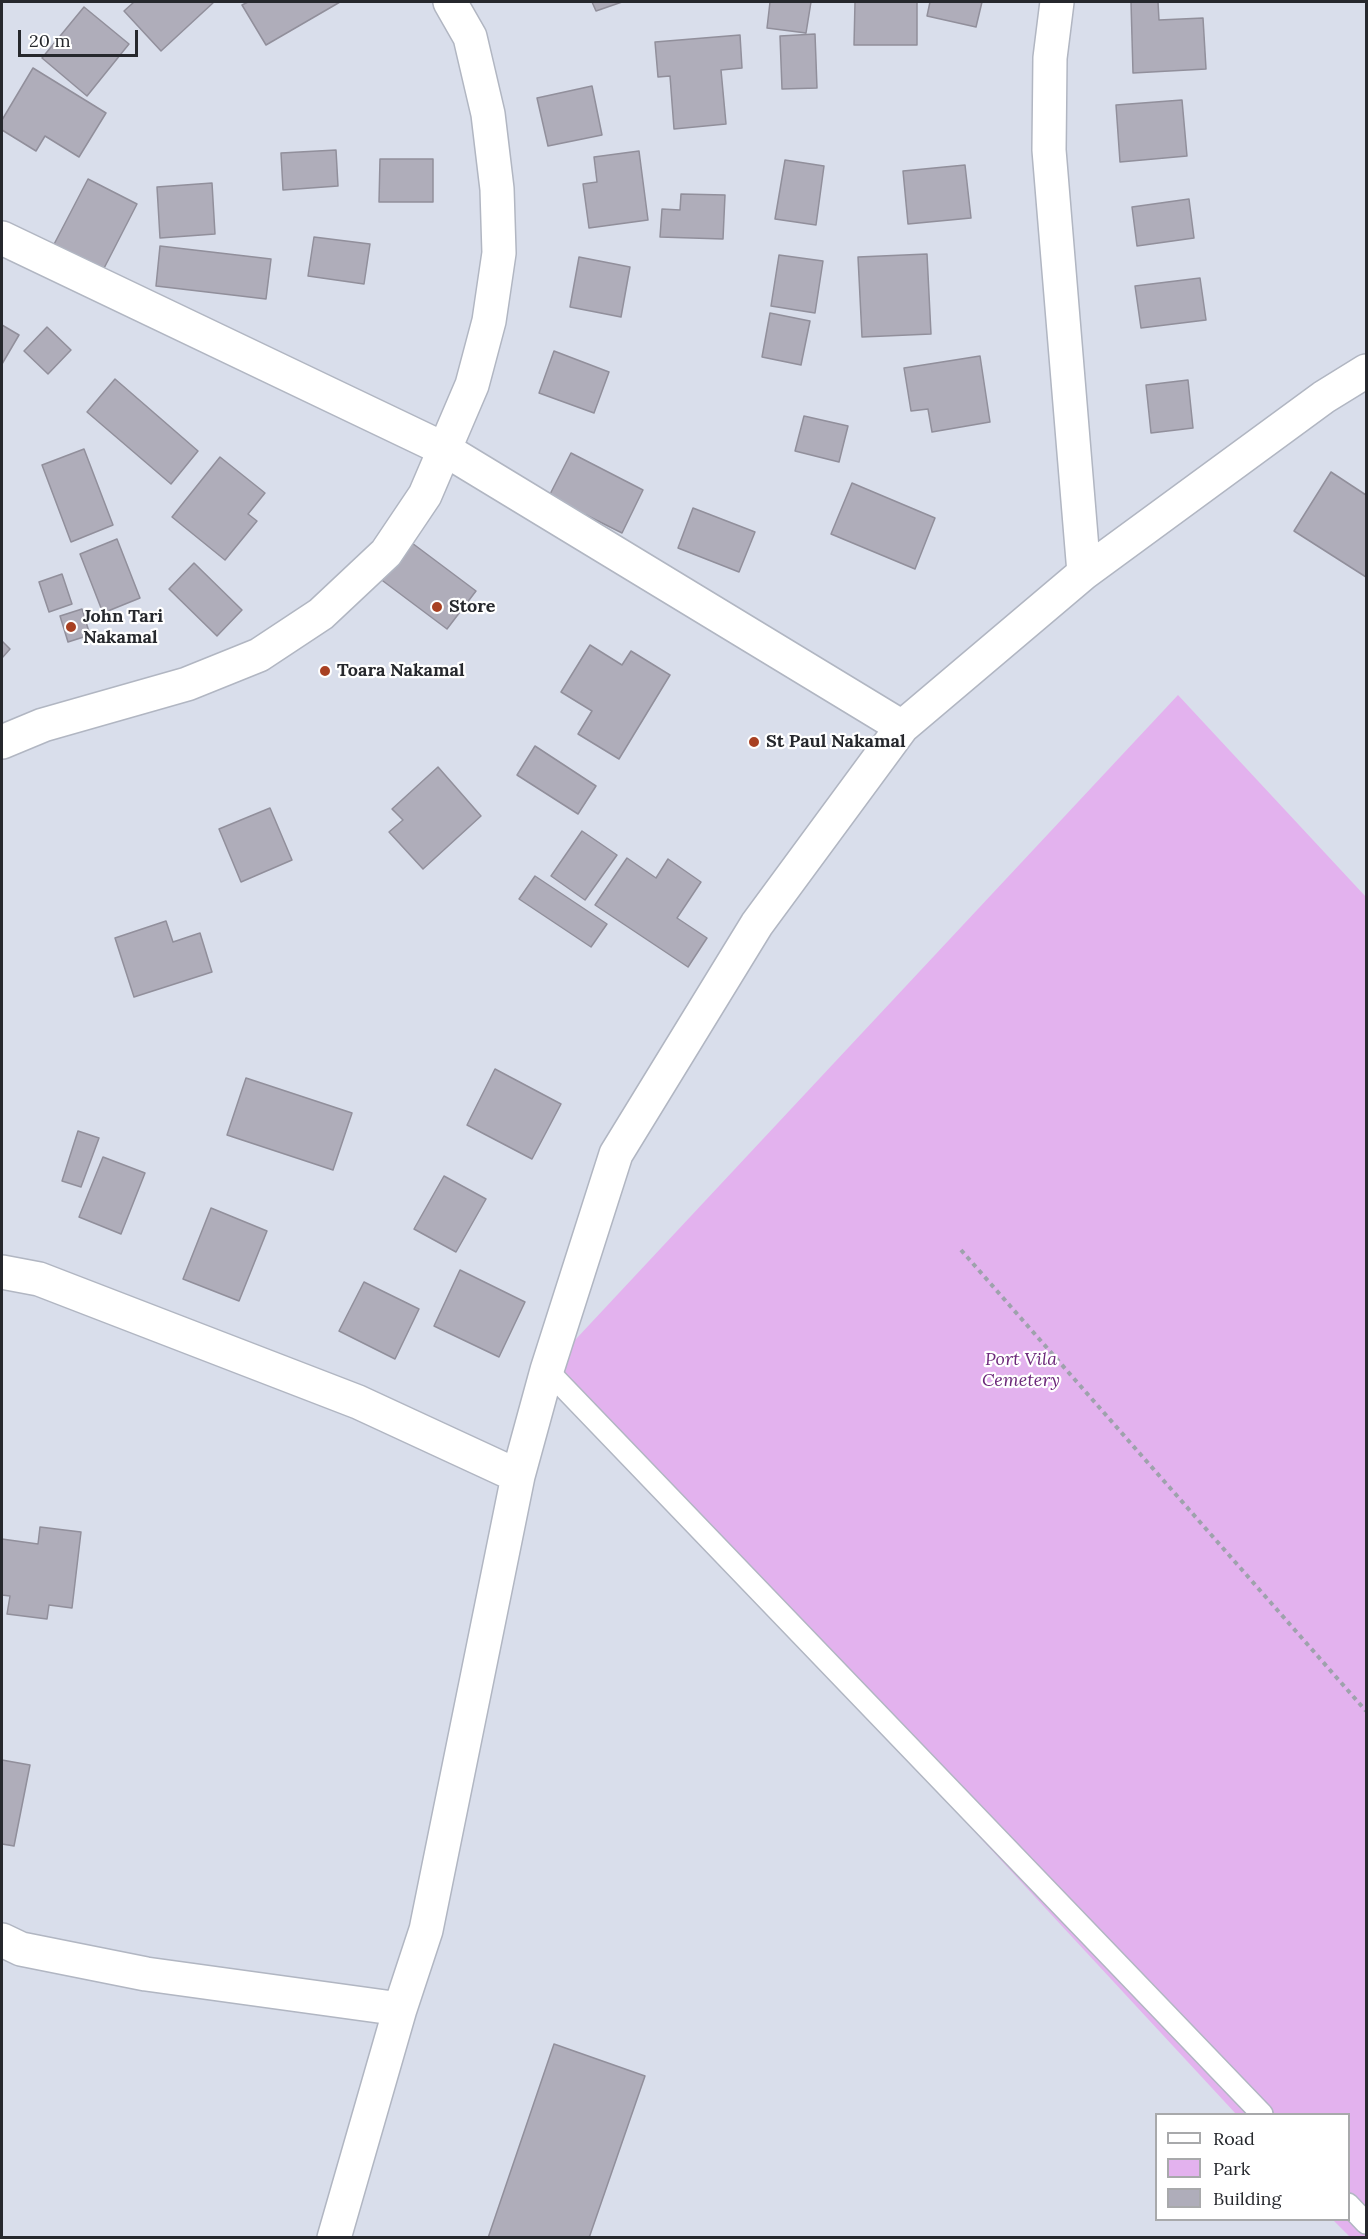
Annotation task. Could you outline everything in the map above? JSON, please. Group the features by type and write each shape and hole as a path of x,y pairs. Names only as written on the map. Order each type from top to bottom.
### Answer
{"street":[{"path":"2,742 43,725 187,684 259,655 321,614 386,553 425,495 472,385 489,321 499,254 497,189 488,114 470,37 450,2"},
{"path":"1056,2 1050,58 1048,150 1084,573"},
{"path":"2,238 444,449 902,727"},
{"path":"333,2238 400,2009 426,1930 518,1476 547,1370 616,1154 757,924 902,727 1084,573 1324,397 1366,370"},
{"path":"2,1272 39,1279 358,1402 518,1476"},
{"path":"2,1940 21,1949 146,1974 400,2009"}],"lane":[{"path":"547,1370 1260,2113"},
{"path":"1350,2206 1366,2223"}],"path":[{"path":"961,1250 1366,1711"}],"green space":[{"name":"Port Vila Cemetery","path":"1178,695 1366,897 1366,2237 1350,2237 1334,2221 1350,2221 1350,2113 1235,2113 547,1370"}],"building":[{"path":"134,2 214,2 161,51 124,11"},
{"path":"248,2 340,2 266,45 242,5"},
{"path":"592,2 622,2 596,11"},
{"path":"770,2 811,2 806,33 767,28"},
{"path":"855,2 917,2 917,45 854,45"},
{"path":"930,2 982,2 976,27 927,16"},
{"path":"1131,2 1158,2 1159,20 1203,18 1206,69 1133,73"},
{"path":"84,7 129,44 87,96 42,58"},
{"path":"815,34 817,88 782,89 780,36"},
{"path":"740,35 742,68 721,70 726,124 674,129 670,76 658,77 655,42"},
{"path":"33,68 106,113 79,157 45,136 36,151 2,130 2,120"},
{"path":"592,86 602,135 548,146 537,98"},
{"path":"1182,100 1187,156 1120,162 1116,105"},
{"path":"336,150 338,186 283,190 281,153"},
{"path":"639,151 648,220 589,228 583,184 597,182 594,157"},
{"path":"380,159 433,159 433,202 379,202"},
{"path":"785,160 824,166 816,225 775,219"},
{"path":"965,165 971,218 908,224 903,171"},
{"path":"88,179 137,204 99,278 50,252"},
{"path":"212,183 215,234 160,238 157,187"},
{"path":"681,194 725,195 723,239 660,237 662,209 680,210"},
{"path":"1189,199 1194,238 1137,246 1132,207"},
{"path":"314,237 370,244 364,284 308,276"},
{"path":"160,246 271,259 266,299 156,286"},
{"path":"927,254 931,334 862,337 858,257"},
{"path":"779,255 823,261 815,313 771,306"},
{"path":"579,257 630,267 621,317 570,307"},
{"path":"1200,278 1206,320 1141,328 1135,286"},
{"path":"770,313 810,321 801,365 762,357"},
{"path":"2,325 19,335 2,364"},
{"path":"47,327 71,350 48,374 24,351"},
{"path":"554,351 609,372 594,413 539,393"},
{"path":"980,356 990,422 932,432 928,409 911,411 904,368"},
{"path":"115,379 198,451 171,484 87,412"},
{"path":"1188,380 1193,428 1151,433 1146,385"},
{"path":"804,416 848,426 839,462 795,451"},
{"path":"84,449 113,525 71,542 42,465"},
{"path":"571,453 643,490 622,533 586,515 580,527 543,508"},
{"path":"220,457 265,493 248,514 257,521 225,560 172,517"},
{"path":"1331,472 1366,495 1366,577 1294,531"},
{"path":"852,483 935,518 915,569 831,534"},
{"path":"693,508 755,532 739,572 678,548"},
{"path":"117,539 140,598 103,613 80,554"},
{"path":"408,540 476,591 447,629 379,578"},
{"path":"194,563 242,610 217,636 169,589"},
{"path":"62,574 72,604 49,612 39,582"},
{"path":"82,609 90,635 68,642 60,616"},
{"path":"2,641 10,649 2,658"},
{"path":"590,645 622,665 631,651 670,675 619,759 578,734 592,711 561,692"},
{"path":"535,746 596,786 578,814 517,775"},
{"path":"438,767 481,816 423,869 389,832 403,820 392,809"},
{"path":"270,808 292,860 241,882 219,829"},
{"path":"582,831 617,855 585,900 551,876"},
{"path":"627,858 656,878 668,859 701,882 677,918 707,938 688,967 595,905"},
{"path":"535,876 607,924 591,947 519,899"},
{"path":"166,921 173,942 200,933 212,972 134,997 115,938"},
{"path":"495,1069 561,1104 532,1159 467,1125"},
{"path":"246,1078 352,1113 333,1170 227,1135"},
{"path":"78,1131 99,1138 81,1187 62,1181"},
{"path":"103,1157 145,1173 121,1234 79,1217"},
{"path":"444,1176 486,1199 456,1252 414,1229"},
{"path":"211,1208 267,1231 239,1301 183,1279"},
{"path":"460,1270 525,1302 499,1357 434,1326"},
{"path":"364,1282 419,1309 395,1359 339,1331"},
{"path":"40,1527 81,1532 72,1608 49,1605 47,1619 7,1614 10,1596 2,1595 2,1539 38,1544"},
{"path":"2,1760 30,1765 14,1846 2,1844"},
{"path":"554,2044 645,2076 589,2238 488,2238"}],"place":[{"name":"Store","path":"437,607"},
{"name":"John Tari Nakamal","path":"71,627"},
{"name":"Toara Nakamal","path":"325,671"},
{"name":"St Paul Nakamal","path":"754,742"}]}
